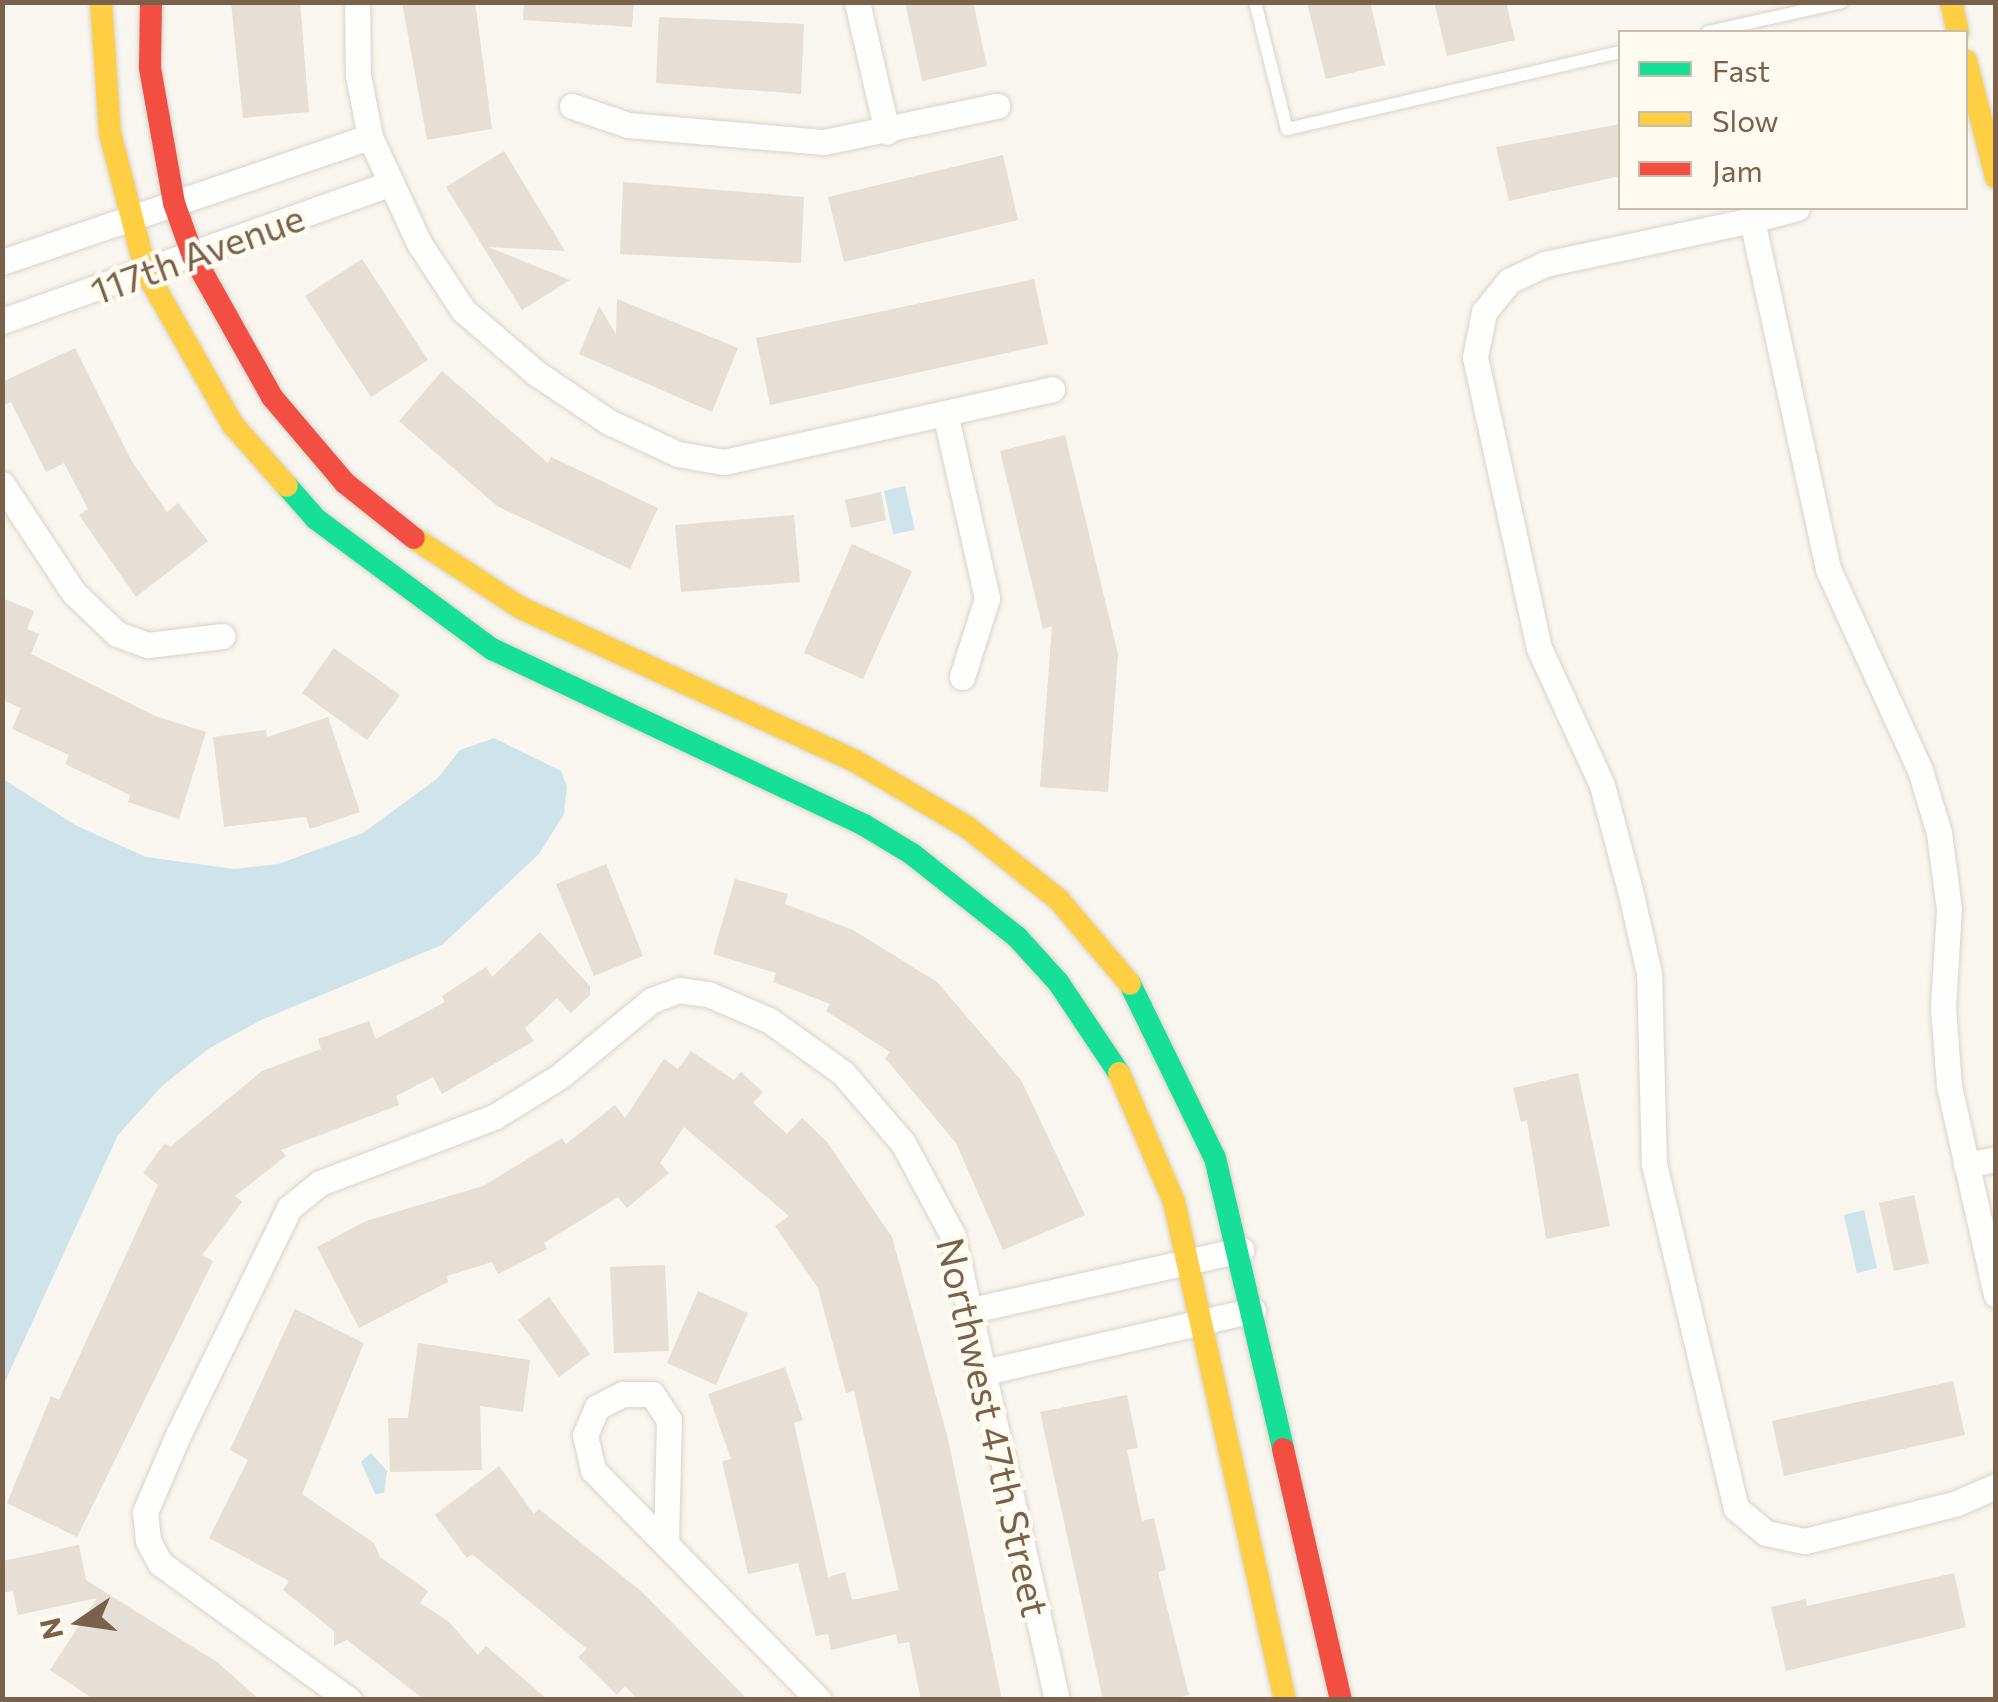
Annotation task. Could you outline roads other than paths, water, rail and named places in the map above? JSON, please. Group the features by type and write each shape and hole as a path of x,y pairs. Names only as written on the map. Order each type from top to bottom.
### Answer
{"street":[{"path":"102,2 110,133 128,220 146,272 233,425 316,518 492,650 864,825 959,888 1017,937 1115,1064 1158,1152 1189,1262 1285,1700"},
{"path":"151,2 150,68 174,203 193,256 242,349 306,441 345,483 451,568 522,608 855,762 967,828 1058,899 1133,987 1175,1064 1215,1158 1241,1250 1341,1700"},
{"path":"357,2 358,74 370,137 419,244 463,310 536,373 609,422 678,454 724,462 1052,389"},
{"path":"857,2 887,132"},
{"path":"1951,2 1958,30"},
{"path":"1968,70 1988,164"},
{"path":"572,106 628,126 824,142 998,106"},
{"name":"117th Avenue","path":"2,262 370,137"},
{"name":"117th Avenue","path":"2,322 391,183"},
{"path":"1790,210 1545,264 1510,280 1484,312 1476,357 1539,648 1602,785 1649,973 1654,1164 1736,1508 1766,1533 1806,1541 1957,1504 1996,1486"},
{"path":"1752,220 1828,569 1920,770 1939,833 1949,909 1942,1008 1966,1165 1984,1189 1996,1295"},
{"path":"944,413 987,598 962,677"},
{"path":"2,484 74,593 117,634 148,646 222,636"},
{"name":"Northwest 47th Street","path":"348,1700 160,1563 148,1540 145,1512 289,1208 320,1183 494,1117 560,1076 652,1000 678,990 708,994 769,1020 843,1073 903,1143 944,1218 972,1310 1057,1700"},
{"path":"1966,1165 1996,1158"},
{"path":"972,1310 1241,1250"},
{"path":"985,1372 1253,1310"},
{"path":"666,1542 669,1420 652,1394 623,1394 596,1407 585,1436 593,1470 820,1700"}],"lane":[{"path":"1254,2 1287,129 1618,52"},
{"path":"1717,30 1842,2"}],"water":[{"path":"905,486 915,530 893,534 884,491"},
{"path":"494,738 561,771 567,787 564,814 539,854 442,945 261,1020 208,1049 162,1086 118,1135 3,1386 3,779 77,826 146,857 234,869 278,864 363,833 438,778 460,750"},
{"path":"1864,1210 1877,1268 1857,1273 1844,1215"},
{"path":"371,1453 387,1471 384,1493 375,1494 361,1462"}]}
